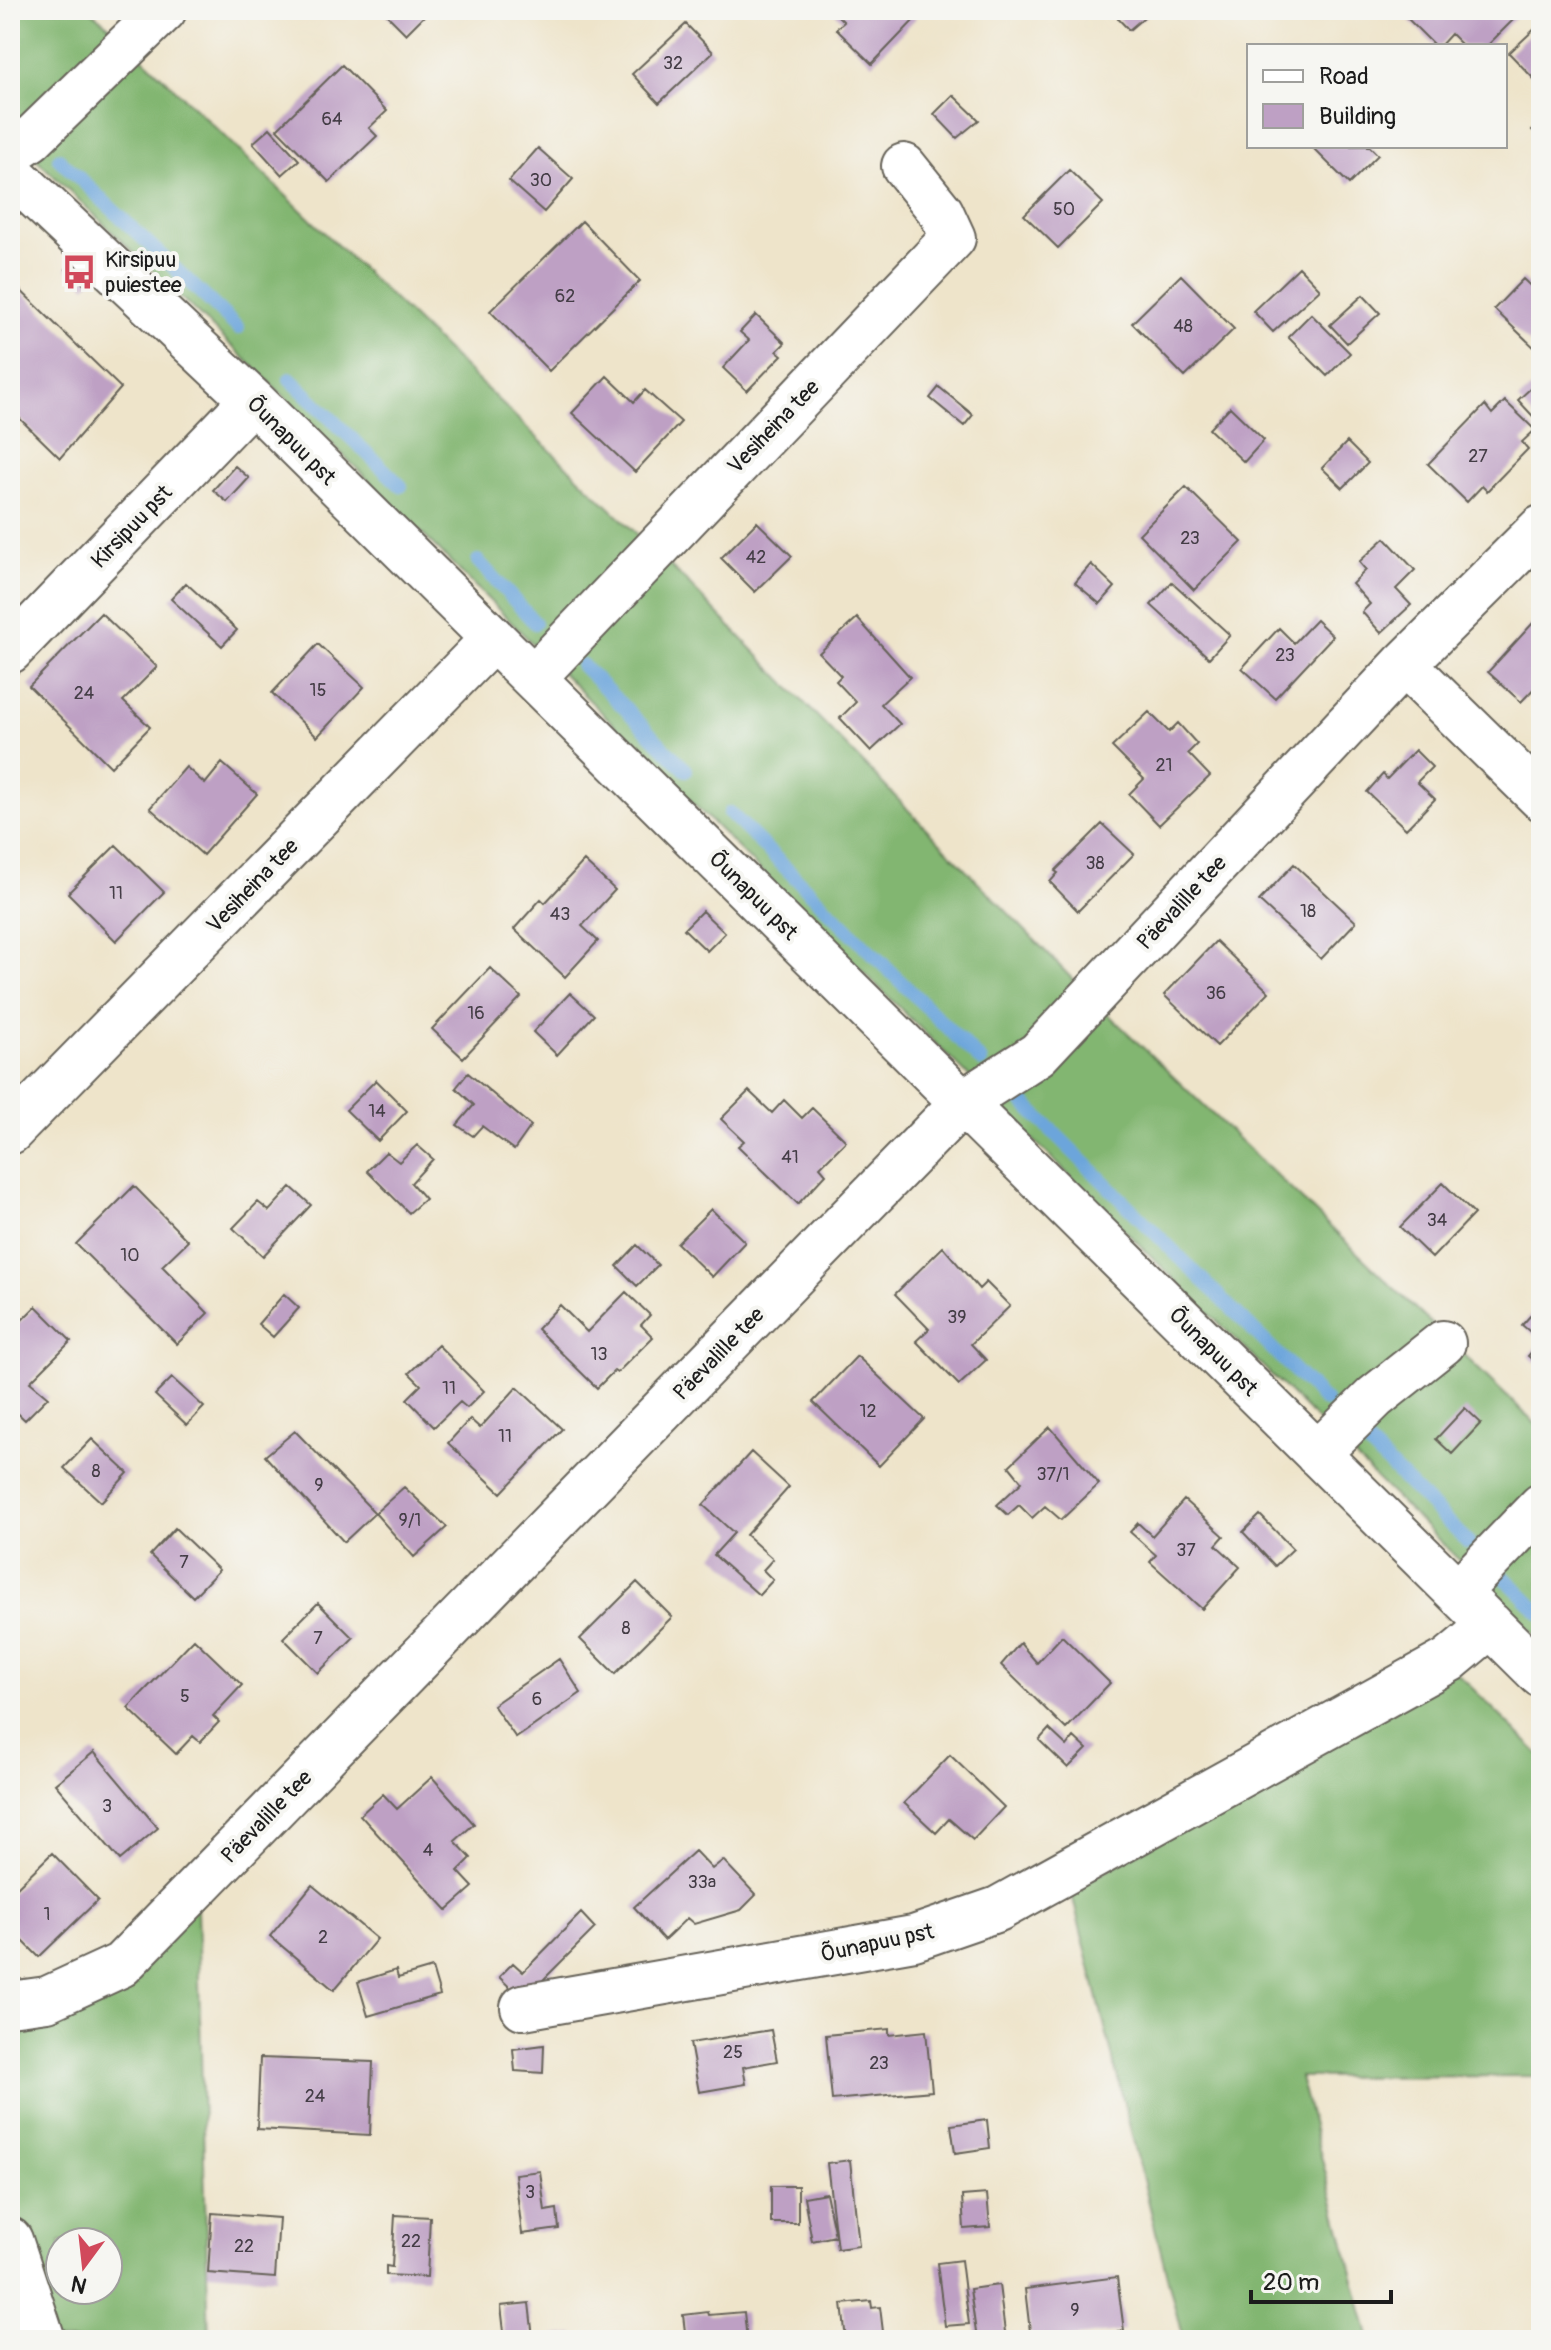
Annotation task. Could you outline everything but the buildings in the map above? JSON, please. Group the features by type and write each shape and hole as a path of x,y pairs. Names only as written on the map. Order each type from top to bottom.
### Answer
{"street":[{"path":"10,153 31,139 164,10"},
{"name":"Vesiheina tee","path":"534,677 953,238 941,212 904,166"},
{"name":"Õunapuu pst","path":"10,172 252,400 1541,1675"},
{"name":"Kirsipuu pst","path":"10,651 252,400"},
{"name":"Päevalille tee","path":"10,2004 47,1999 121,1965 963,1102 1038,1054 1404,664 1541,528"},
{"name":"Vesiheina tee","path":"10,1132 493,639"},
{"path":"1404,664 1541,798"},
{"path":"1317,1454 1375,1397 1443,1343"},
{"path":"1458,1592 1541,1506"},
{"name":"Õunapuu pst","path":"523,2007 914,1938 998,1909 1449,1660 1491,1625"},
{"path":"10,2240 43,2340"}],"green space":[{"path":"10,10 89,10 113,29 688,583 1084,991 1541,1429 1541,1641 286,398 10,134"},
{"path":"1455,1671 1541,1756 1541,2076 1300,2077 1370,2340 1183,2340 1071,1891"},
{"path":"197,1908 209,2340 51,2340 10,2213 10,2011"}],"waterway":[{"path":"59,159 238,328"},
{"path":"290,379 401,486"},
{"path":"478,561 535,623"},
{"path":"582,665 686,770"},
{"path":"730,813 981,1061"},
{"path":"1022,1101 1325,1401"},
{"path":"1368,1444 1468,1542"},
{"path":"1504,1577 1541,1614"}],"place":[{"name":"Kirsipuu puiestee","path":"79,272"}]}
